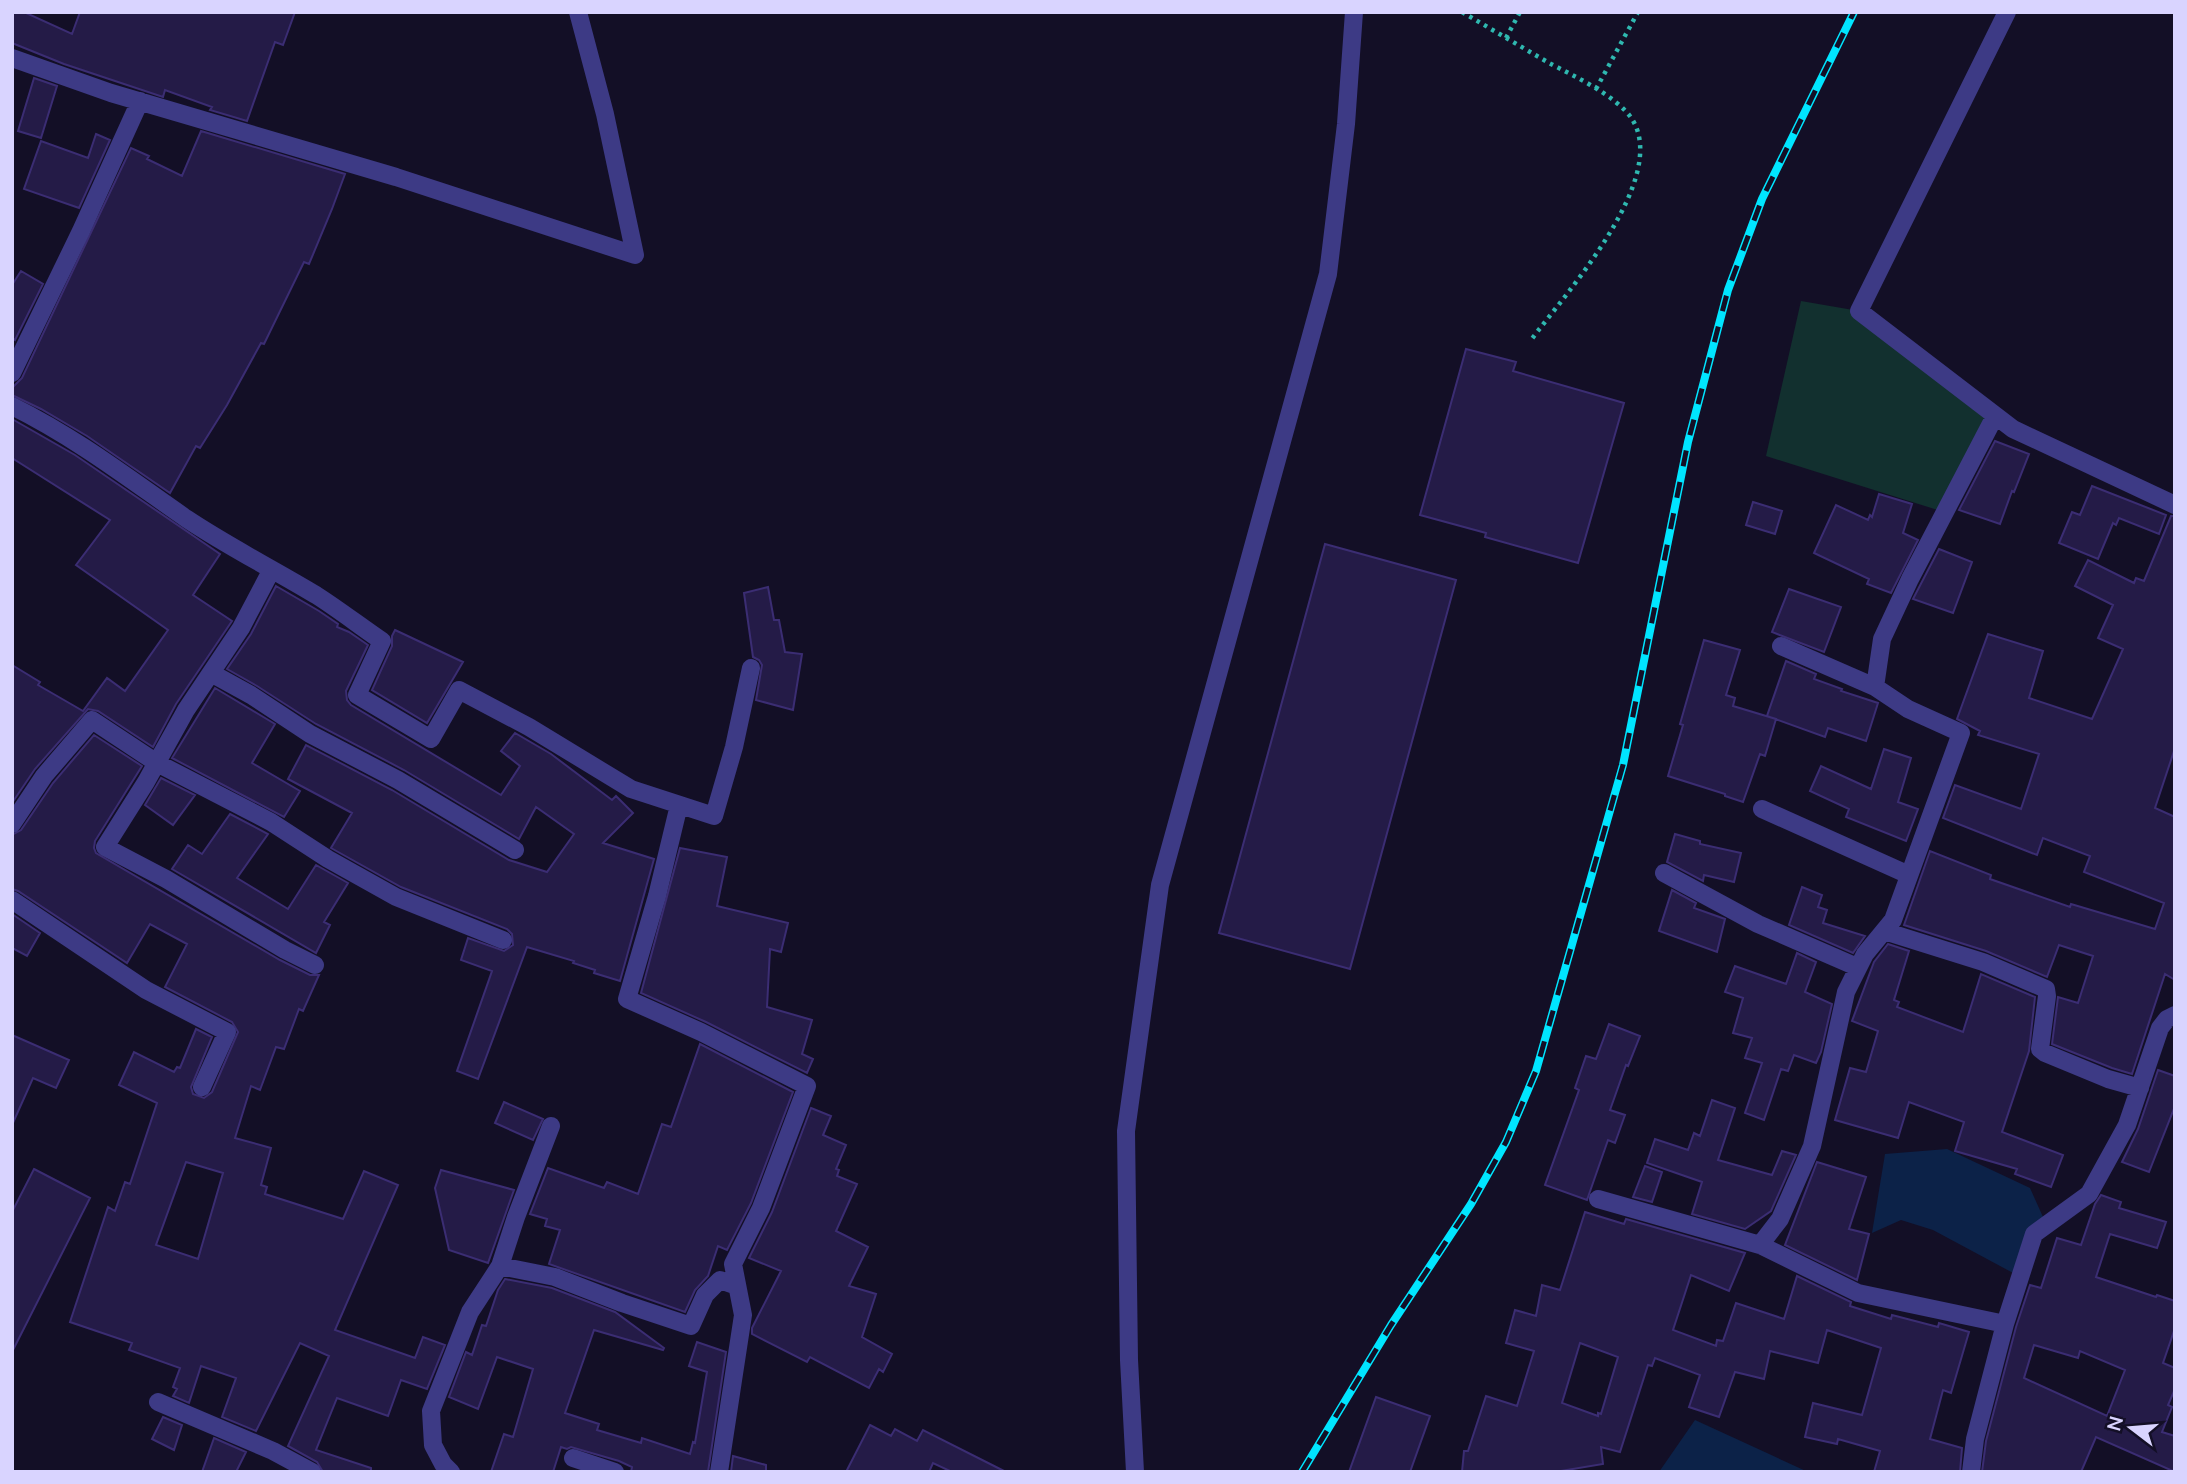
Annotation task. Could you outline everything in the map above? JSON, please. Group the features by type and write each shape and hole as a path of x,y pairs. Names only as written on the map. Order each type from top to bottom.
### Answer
{"street":[{"path":"12,58 140,102 396,177 635,255 605,114 578,12"},
{"path":"1135,1472 1129,1360 1126,1131 1160,885 1328,274 1346,124 1354,12"},
{"path":"2007,12 1859,311 2013,429 2175,505"},
{"path":"12,373 140,102"},
{"path":"12,406 74,439 187,519 271,571 316,595 382,641 357,695 431,739 459,690 529,727 631,789 714,816 734,747 751,668"},
{"path":"1875,687 1882,639 1910,579 1995,416"},
{"path":"271,571 241,628 186,710 158,763 104,847 166,879 315,965"},
{"path":"1759,1245 1780,1219 1812,1146 1846,992 1857,967 1893,920 1961,733 1908,709 1875,687 1782,646"},
{"path":"211,673 251,695 310,734 398,780 515,850"},
{"path":"12,824 44,776 92,720 158,763 271,822 328,859 396,897 503,940"},
{"path":"679,806 657,896 627,999 702,1032 807,1086 761,1208 733,1264 743,1315 719,1472"},
{"path":"1762,809 1909,875"},
{"path":"1664,873 1759,925 1857,967"},
{"path":"12,900 146,990 227,1032 202,1087"},
{"path":"1884,931 1983,962 2046,989 2048,996 2040,1049 2108,1079 2140,1088"},
{"path":"1971,1472 1975,1439 2005,1324 2034,1234 2089,1194 2127,1125 2160,1028 2167,1019 2175,1015"},
{"path":"451,1472 443,1464 433,1445 431,1411 470,1312 500,1266 551,1126"},
{"path":"1598,1199 1759,1245 1858,1293 2005,1324"},
{"path":"500,1266 555,1277 691,1326 705,1294 720,1280 737,1286"},
{"path":"158,1402 273,1451 312,1472"},
{"path":"573,1458 615,1472"}],"path":[{"path":"1462,12 1607,96 1632,119 1641,145 1636,184 1612,232 1531,340"},
{"path":"1506,38 1520,12"},
{"path":"1596,89 1638,12"}],"green space":[{"path":"1801,301 1859,311 1995,416 1944,512 1766,456"}],"water":[{"path":"1947,1149 2030,1188 2043,1217 2015,1274 1933,1230 1901,1220 1872,1233 1885,1154"},
{"path":"1695,1420 1808,1472 1659,1472"}],"building":[{"path":"12,12 24,12 72,34 80,12 295,12 283,45 275,42 247,121 210,110 212,107 165,90 163,97 64,64 12,43"},
{"path":"34,78 57,86 41,138 18,131"},
{"path":"201,131 345,174 309,264 304,262 264,344 261,343 200,448 196,446 170,493 87,436 12,395 12,388 22,378 131,148 182,176"},
{"path":"96,134 110,140 79,208 24,189 41,141 88,158"},
{"path":"21,271 43,284 15,340 12,338 12,285"},
{"path":"1466,349 1516,362 1513,371 1624,403 1578,563 1485,537 1486,533 1420,515"},
{"path":"12,419 75,455 220,554 193,595 232,621 176,704 153,747 98,711 88,709 35,769 12,803 12,665 40,682 38,685 83,711 107,678 125,691 168,630 76,565 110,520 12,458"},
{"path":"1995,441 2029,454 2000,524 1959,510"},
{"path":"2092,486 2166,515 2159,534 2119,518 2116,525 2113,523 2098,559 2059,543 2072,512 2080,515"},
{"path":"1879,494 1912,504 1903,533 1918,540 1891,593 1867,584 1869,579 1814,553 1836,505 1868,520 1870,515 1872,517"},
{"path":"1753,502 1782,511 1775,534 1746,525"},
{"path":"2171,516 2175,516 2175,748 2155,808 2175,817 2175,980 2165,974 2132,1074 2052,1044 2058,997 2078,1003 2093,956 2059,945 2047,977 1986,951 1904,925 1930,851 1991,875 1990,879 2070,907 2071,904 2155,929 2164,903 2084,872 2090,856 2043,838 2037,855 1943,818 1955,785 2021,809 2039,754 1978,735 1980,731 1957,719 1988,634 2043,651 2029,698 2092,719 2123,649 2098,638 2113,605 2075,586 2088,560 2134,583 2136,578 2144,581"},
{"path":"1325,544 1456,580 1350,969 1219,933"},
{"path":"1939,549 1972,562 1953,613 1913,599"},
{"path":"276,586 319,611 338,624 337,627 368,645 346,691 351,705 501,795 520,766 501,751 515,733 551,754 612,800 616,796 633,813 603,843 654,859 620,981 594,973 595,970 573,963 574,961 527,947 478,1079 457,1071 492,971 461,960 468,938 504,951 513,945 512,934 507,929 401,887 331,848 352,813 288,779 306,745 392,790 509,860 547,872 574,834 536,807 519,839 404,770 316,724 227,669 251,634"},
{"path":"768,587 774,620 779,620 785,652 802,654 793,710 756,700 762,665 753,657 744,593"},
{"path":"1789,589 1841,607 1824,652 1772,632"},
{"path":"395,630 463,662 427,723 372,690 392,646"},
{"path":"1704,640 1740,650 1726,695 1735,698 1733,706 1776,719 1765,756 1760,754 1743,802 1668,776"},
{"path":"1786,661 1816,674 1814,679 1878,703 1866,741 1828,728 1825,737 1767,716"},
{"path":"215,688 275,724 252,763 300,791 284,817 172,758"},
{"path":"94,735 142,766 95,841 96,853 280,960 310,975 319,975 303,1011 299,1009 284,1049 276,1047 260,1090 251,1086 235,1138 271,1148 261,1185 267,1187 265,1194 343,1219 364,1171 398,1185 335,1330 415,1358 423,1337 445,1345 427,1389 401,1380 388,1416 337,1398 316,1450 371,1468 371,1472 323,1472 317,1462 288,1446 329,1356 300,1343 256,1431 222,1417 236,1378 201,1366 189,1403 173,1396 177,1389 173,1387 180,1368 129,1350 132,1343 70,1322 108,1207 115,1211 125,1182 130,1184 157,1103 119,1085 134,1052 174,1072 177,1067 180,1068 196,1029 212,1037 191,1087 193,1094 204,1098 212,1092 238,1032 232,1022 165,987 187,944 150,924 127,963 12,889 12,835 21,830 53,783","holes":["186,1162 223,1173 198,1259 156,1245"]},
{"path":"1884,749 1911,758 1898,802 1918,809 1906,841 1846,817 1849,809 1810,791 1821,766 1871,789"},
{"path":"161,778 195,795 173,825 145,805"},
{"path":"230,814 268,834 237,878 288,909 316,865 348,883 324,922 330,925 316,953 172,869 188,845 202,854"},
{"path":"1675,834 1700,841 1700,844 1741,853 1734,882 1704,875 1703,881 1667,862"},
{"path":"680,848 727,857 717,906 788,923 781,952 770,949 767,1007 812,1020 802,1054 813,1059 807,1073 641,993"},
{"path":"1802,887 1822,895 1818,907 1827,910 1823,923 1865,936 1853,953 1789,925"},
{"path":"1672,890 1696,903 1694,908 1725,919 1717,952 1659,931"},
{"path":"12,914 40,933 27,956 12,948"},
{"path":"1888,944 1909,951 1894,1000 1899,1002 1897,1007 1963,1032 1981,974 2035,997 2029,1051 2002,1132 2063,1155 2051,1187 2015,1174 2017,1169 1955,1151 1964,1122 1909,1102 1898,1138 1835,1120 1850,1068 1866,1072 1878,1031 1852,1021 1874,962"},
{"path":"1797,953 1816,962 1805,992 1832,1004 1816,1063 1794,1055 1788,1071 1781,1069 1764,1120 1745,1113 1762,1063 1745,1058 1752,1038 1733,1033 1743,998 1725,992 1735,966 1786,984"},
{"path":"1609,1024 1640,1036 1610,1110 1625,1115 1615,1143 1608,1140 1587,1200 1545,1185 1579,1090 1575,1088 1586,1056 1596,1059"},
{"path":"12,1035 69,1060 56,1088 33,1078 12,1125"},
{"path":"700,1044 793,1092 751,1203 727,1250 718,1246 708,1276 695,1290 685,1312 549,1264 560,1230 545,1226 547,1219 530,1214 548,1168 604,1188 607,1182 638,1194 662,1124 671,1127"},
{"path":"2158,1070 2175,1076 2175,1106 2149,1172 2122,1162 2138,1129"},
{"path":"1712,1100 1735,1108 1718,1160 1772,1175 1782,1151 1796,1155 1771,1211 1745,1229 1692,1214 1702,1182 1647,1163 1655,1139 1688,1150 1694,1133 1700,1136"},
{"path":"504,1102 543,1119 533,1140 495,1123"},
{"path":"811,1108 831,1116 823,1135 846,1145 836,1169 839,1170 837,1176 857,1184 836,1231 868,1247 849,1286 876,1294 862,1337 892,1354 883,1372 879,1369 869,1388 810,1357 807,1362 752,1334 752,1328 781,1271 749,1258 772,1212"},
{"path":"1817,1162 1866,1177 1849,1229 1869,1234 1857,1280 1785,1245"},
{"path":"1645,1166 1662,1172 1652,1202 1633,1197"},
{"path":"34,1169 90,1198 12,1352 12,1212"},
{"path":"441,1170 514,1190 488,1263 449,1250 435,1188"},
{"path":"2101,1195 2121,1202 2119,1208 2166,1222 2157,1248 2110,1234 2096,1277 2175,1301 2175,1328 2163,1363 2175,1368 2175,1389 2168,1405 2172,1407 2162,1432 2175,1436 2175,1472 2096,1437 2081,1472 1982,1472 1986,1441 2030,1285 2041,1288 2057,1238 2081,1245 2095,1204","holes":["2034,1345 2078,1358 2080,1351 2125,1370 2107,1416 2024,1378"]},
{"path":"1585,1212 1624,1224 1626,1219 1745,1253 1729,1291 1691,1275 1673,1330 1716,1346 1717,1340 1723,1341 1736,1303 1784,1319 1797,1276 1851,1302 1850,1306 1891,1319 1892,1315 1938,1327 1939,1323 1969,1332 1951,1393 1943,1390 1930,1439 1962,1448 1960,1472 1874,1472 1880,1451 1838,1439 1837,1444 1805,1437 1813,1403 1862,1415 1881,1348 1827,1330 1818,1363 1770,1351 1764,1379 1735,1372 1719,1417 1689,1407 1700,1375 1655,1358 1652,1366 1648,1365 1620,1452 1601,1447 1603,1464 1555,1472 1462,1472 1464,1451 1468,1451 1486,1396 1517,1406 1534,1351 1506,1343 1515,1310 1536,1316 1542,1285 1560,1290","holes":["1580,1343 1618,1357 1601,1414 1598,1413 1598,1416 1562,1403"]},
{"path":"505,1279 552,1288 615,1312 664,1348 663,1350 594,1330 565,1413 599,1424 597,1430 641,1443 642,1438 690,1454 693,1442 695,1443 707,1372 689,1366 697,1342 726,1352 708,1472 631,1472 632,1467 619,1461 571,1447 561,1447 553,1472 491,1472 504,1434 513,1437 533,1369 497,1357 478,1409 449,1397 466,1352 472,1355 482,1325 486,1326 498,1290"},
{"path":"1376,1397 1430,1416 1410,1472 1349,1472"},
{"path":"163,1417 182,1425 174,1450 152,1439"},
{"path":"870,1425 891,1436 895,1429 917,1441 923,1430 1006,1472 952,1472 933,1463 929,1472 846,1472"},
{"path":"214,1438 246,1452 236,1472 202,1472"},
{"path":"733,1456 766,1465 766,1472 731,1472"}],"railway":[{"path":"1302,1472 1391,1325 1471,1204 1506,1142 1536,1071 1623,765 1688,442 1728,290 1762,199 1854,12"}]}
